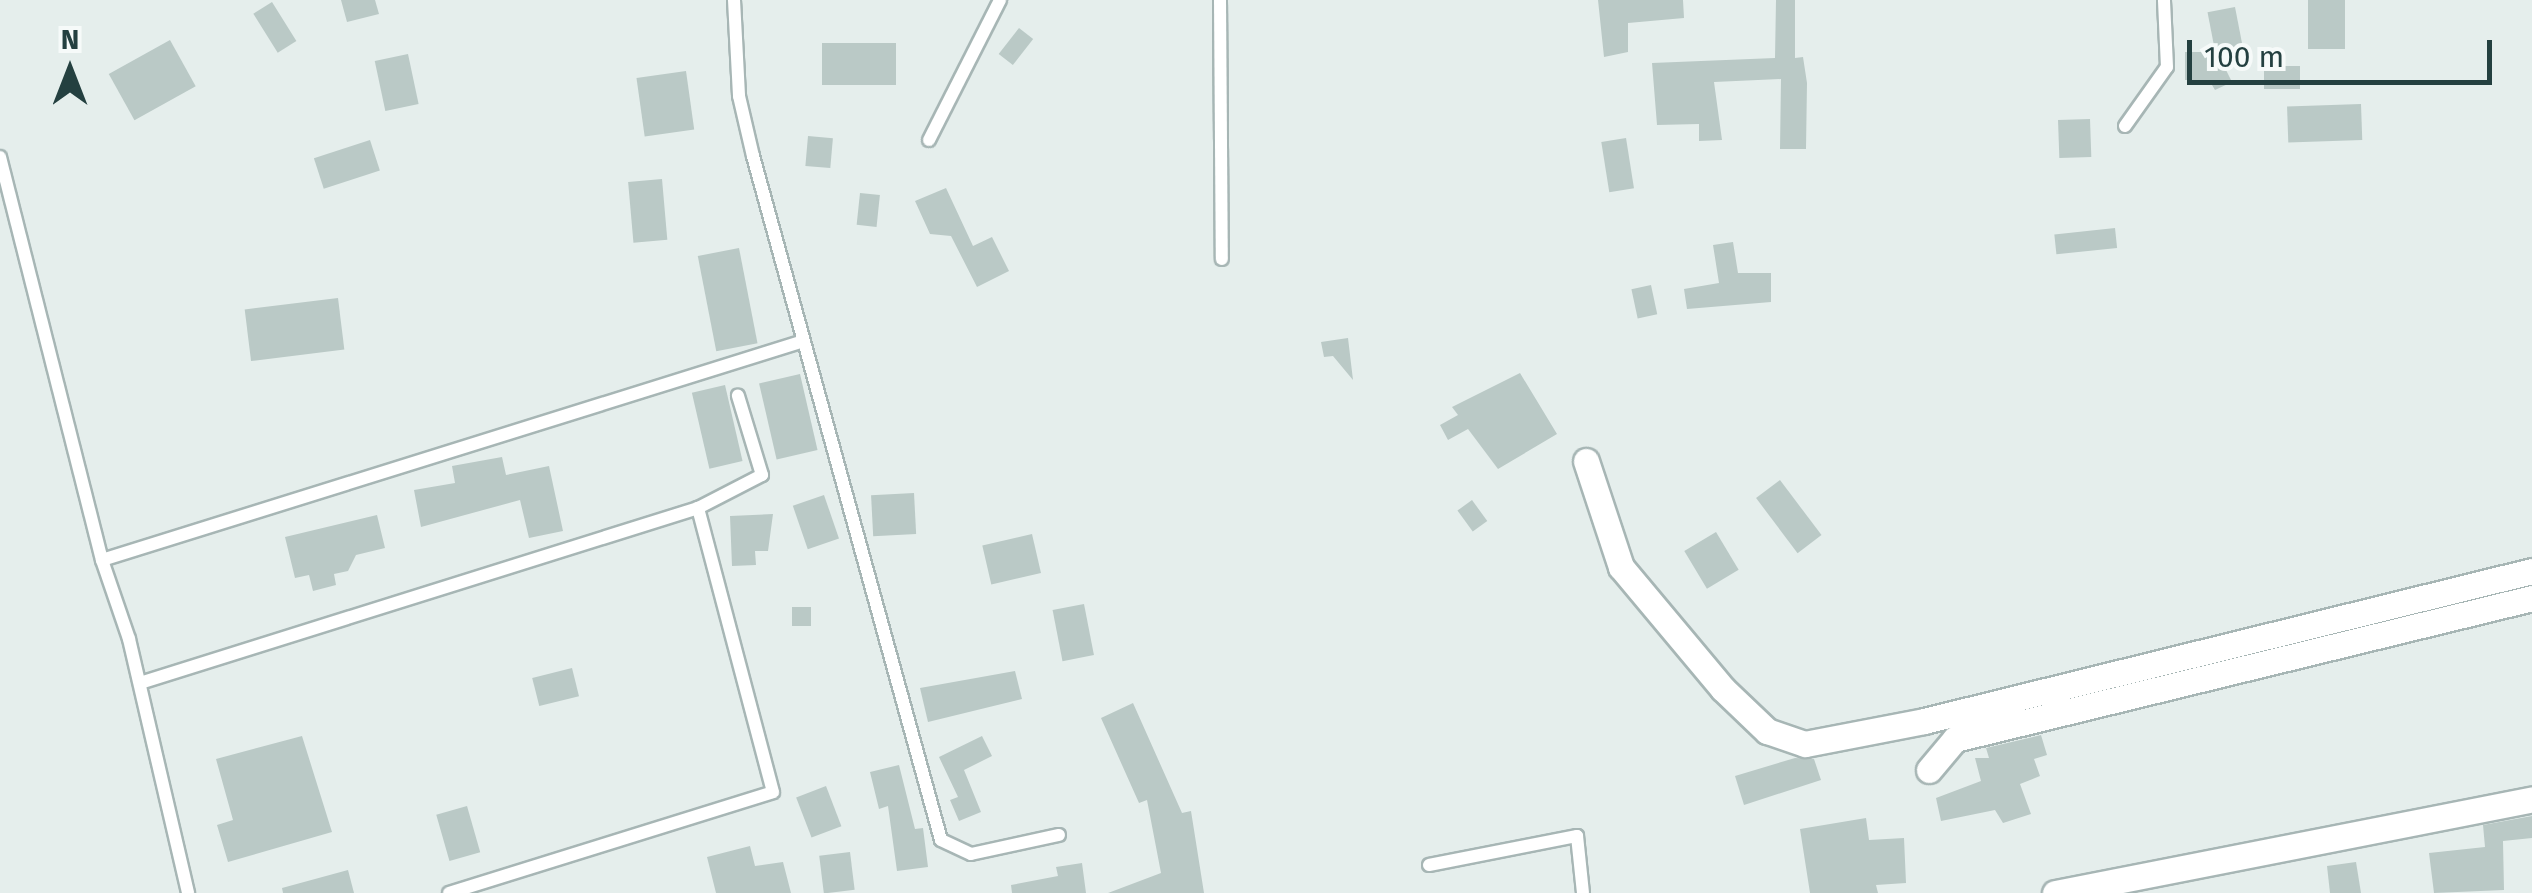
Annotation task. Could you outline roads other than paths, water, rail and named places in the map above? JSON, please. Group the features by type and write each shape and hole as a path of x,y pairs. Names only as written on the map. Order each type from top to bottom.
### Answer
{"street":[{"path":"1586,461 1621,566 1722,690 1767,731 1805,744 1924,721 2532,571"},
{"path":"1929,770 1954,739 2532,598"},
{"path":"2054,893 2532,798"}],"lane":[{"path":"734,0 739,96 940,840 972,854 1060,835"},
{"path":"929,140 1000,0"},
{"path":"1220,0 1222,260"},
{"path":"2125,126 2167,67 2164,0"},
{"path":"0,157 102,560 140,683 188,893"},
{"path":"102,560 804,341"},
{"path":"140,683 698,508 762,475 738,396"},
{"path":"448,893 772,792 698,508"},
{"path":"1430,865 1577,836 1583,893"}]}
